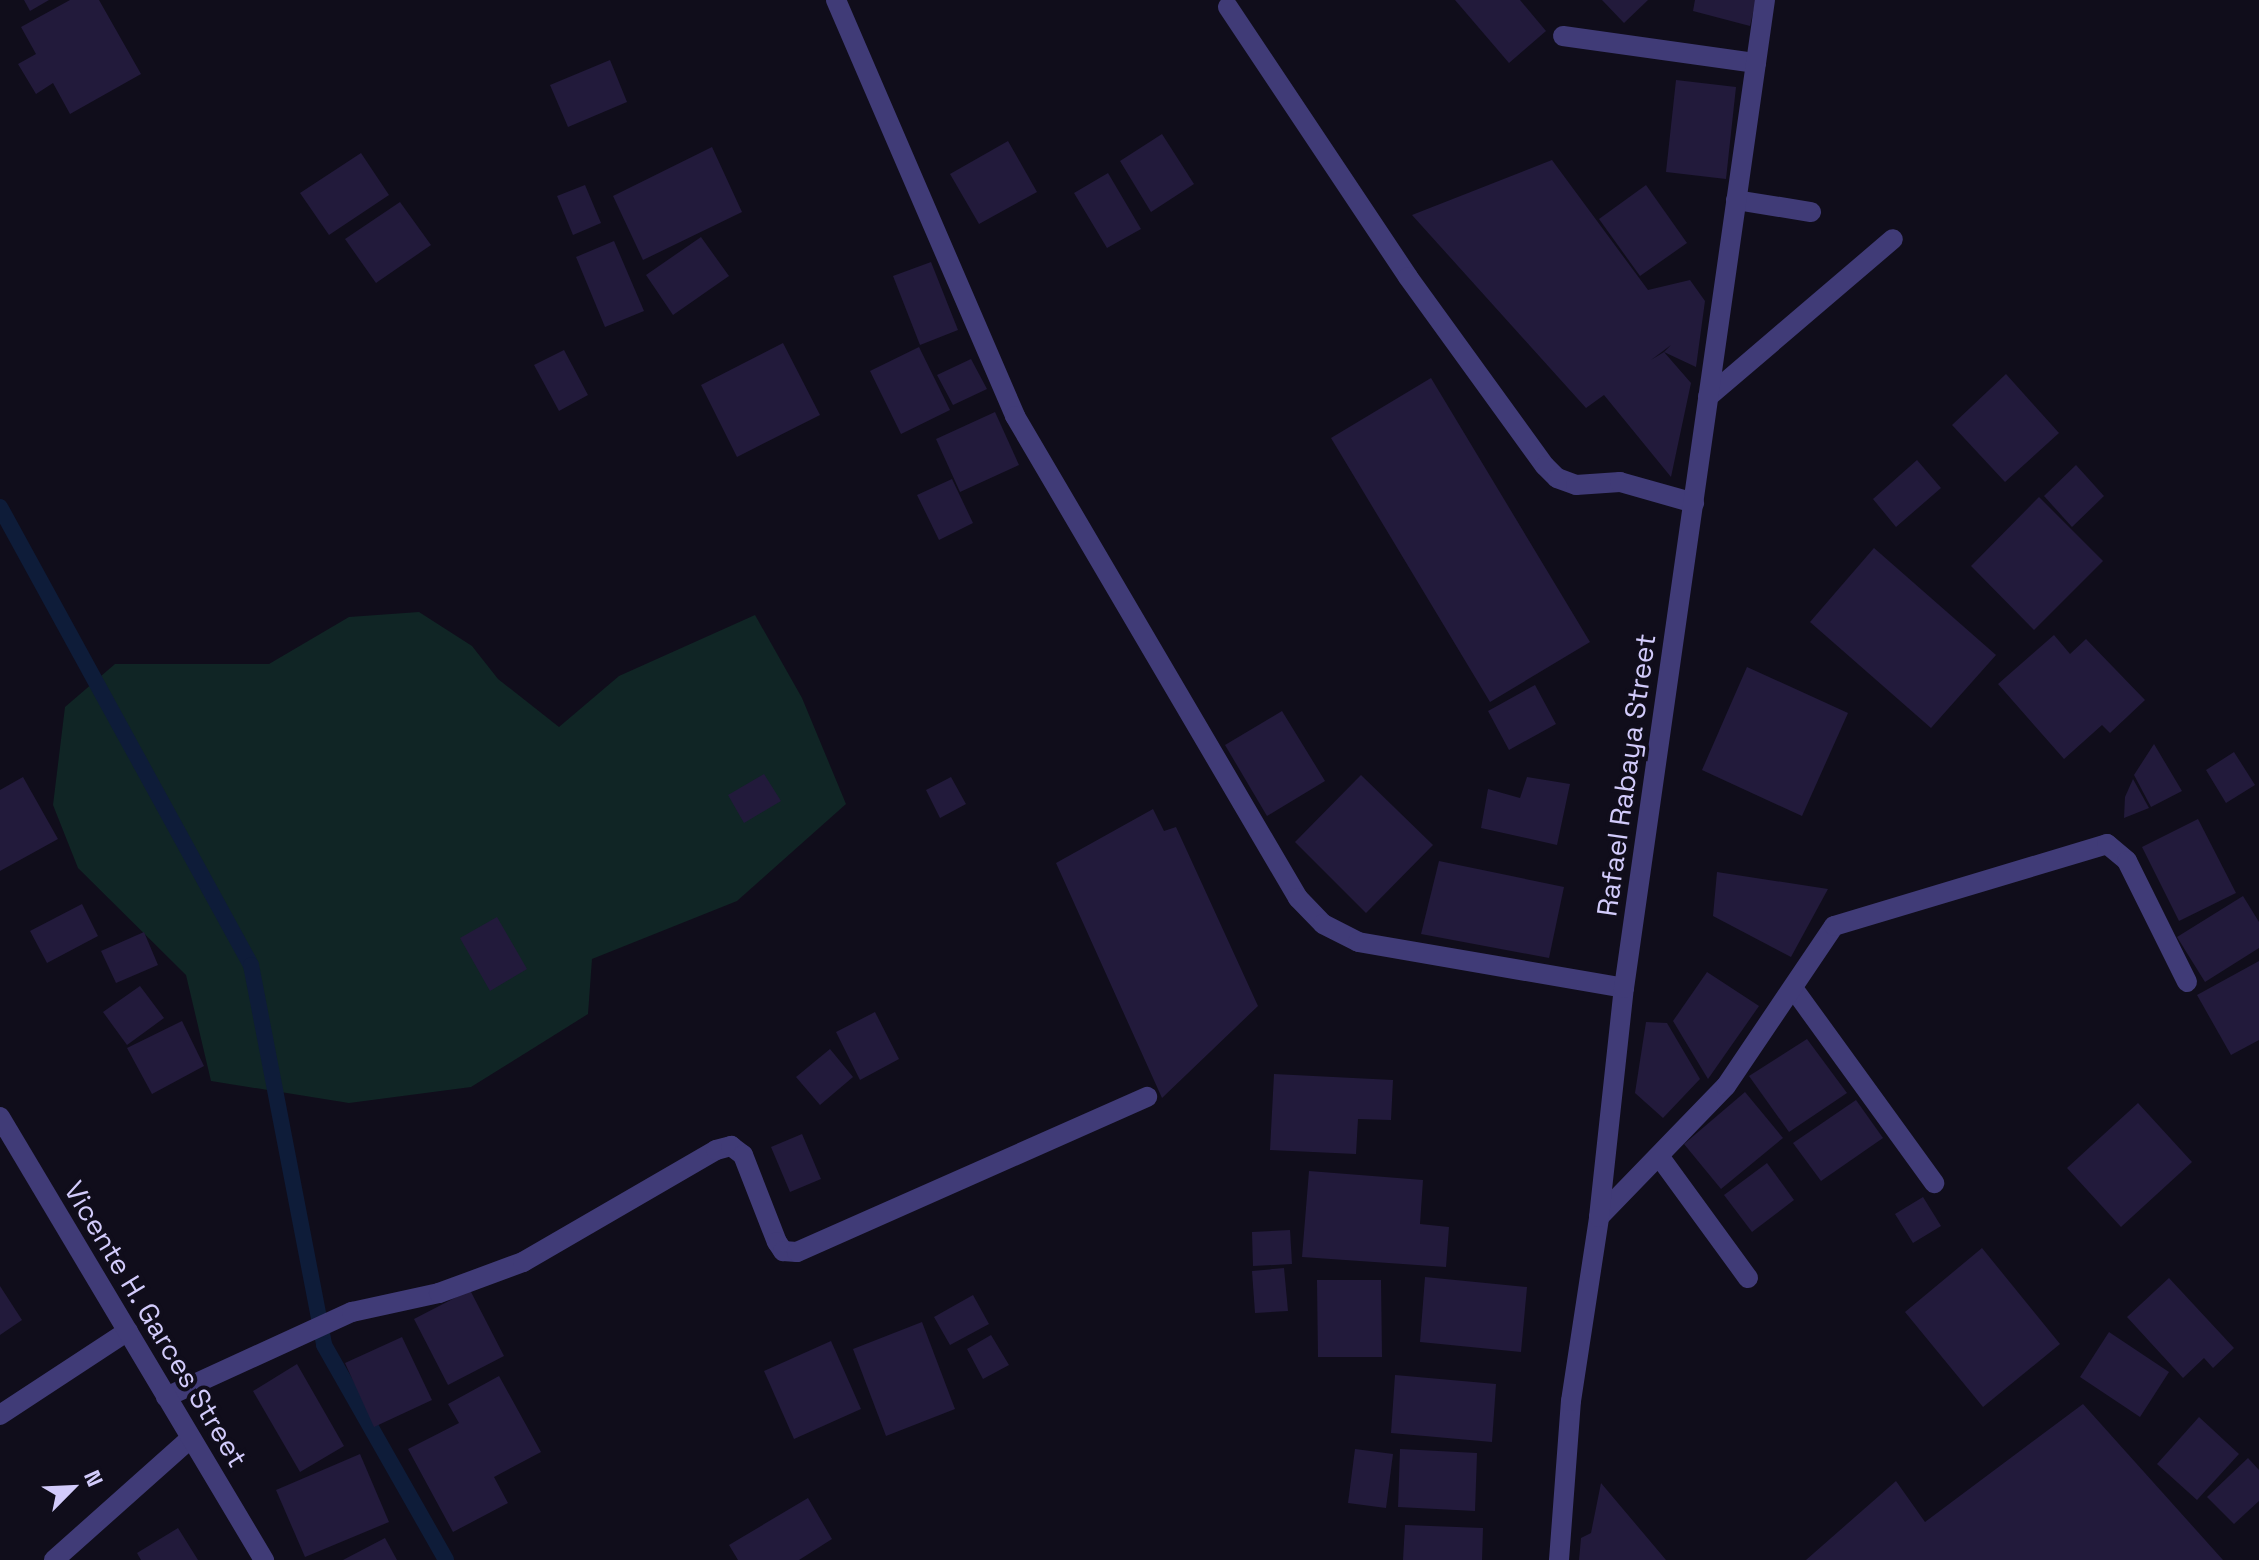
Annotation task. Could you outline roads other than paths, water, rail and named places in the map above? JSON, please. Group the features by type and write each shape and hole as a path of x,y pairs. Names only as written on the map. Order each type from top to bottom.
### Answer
{"street":[{"path":"836,0 1015,416 1298,898 1323,924 1358,942 1624,988"},
{"name":"Rafael Rabaya Street","path":"1559,1560 1571,1401 1599,1217 1624,988 1765,0"},
{"path":"1228,7 1408,277 1545,466 1576,485 1620,482 1694,503"},
{"path":"1563,36 1756,63"},
{"path":"1736,200 1811,212"},
{"path":"1708,397 1893,239"},
{"path":"1599,1217 1726,1086 1834,926 2101,843 2114,847 2127,861 2187,982"},
{"path":"1793,988 1934,1183"},
{"path":"166,1397 352,1312 439,1293 523,1262 716,1150 731,1146 743,1155 777,1242 783,1251 797,1252 1147,1097"},
{"name":"Vicente H. Garces Street","path":"0,1117 264,1560"},
{"path":"1659,1156 1748,1278"},
{"path":"0,1415 128,1331"},
{"path":"54,1560 191,1438"}],"waterway":[{"path":"0,507 251,965 324,1345 446,1560"}]}
